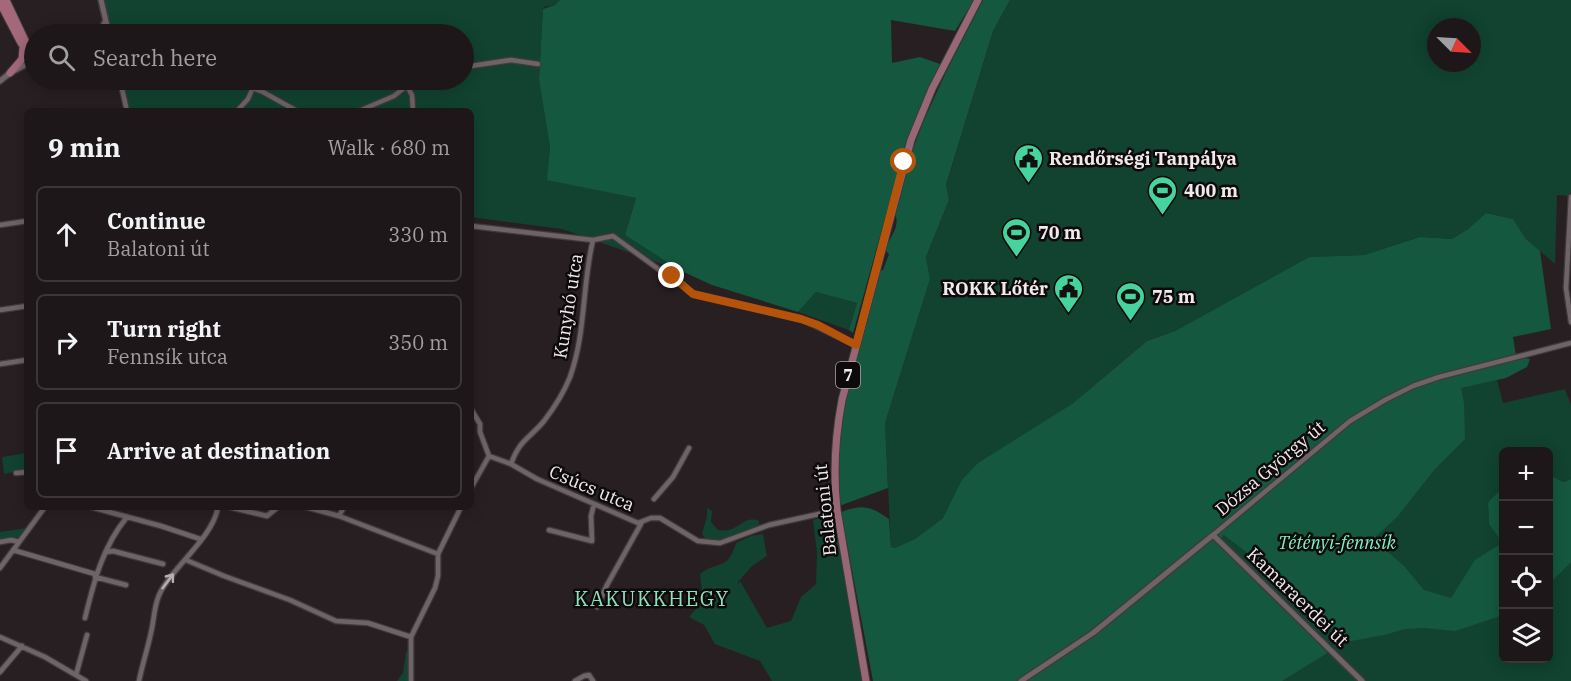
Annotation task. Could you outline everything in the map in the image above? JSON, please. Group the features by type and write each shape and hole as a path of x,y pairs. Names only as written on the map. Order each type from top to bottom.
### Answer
{"highway":[{"path":"6,0 24,43 22,57 10,73"},
{"path":"0,3 24,43"}],"main road":[{"name":"Balatoni út","path":"866,681 837,510 834,483 836,429 911,140 932,89 978,0"}],"street":[{"path":"101,0 106,24"},
{"path":"474,66 511,60 538,64"},
{"path":"0,81 24,65"},
{"path":"122,90 126,108"},
{"path":"240,108 248,99 251,90"},
{"path":"258,90 291,108"},
{"path":"366,108 402,90"},
{"path":"410,90 413,108"},
{"path":"1571,197 1566,288 1571,322"},
{"path":"0,225 24,221"},
{"path":"474,226 593,240 613,236 672,276 693,294 801,319 818,325 856,345"},
{"name":"Kunyhó utca","path":"511,464 520,444 543,422 569,378 581,333 588,264 593,240"},
{"path":"0,310 24,306"},
{"name":"Dózsa György út","path":"1022,681 1094,633 1343,427 1385,400 1413,386 1439,377 1571,343"},
{"path":"0,364 24,360"},
{"path":"474,414 480,424 480,432 489,456 474,483"},
{"path":"654,499 673,477 688,448"},
{"name":"Csúcs utca","path":"489,456 638,523 660,518 698,541 720,543 769,525 837,510"},
{"path":"16,473 24,472"},
{"path":"549,530 592,541 591,516 594,504"},
{"path":"0,568 43,510"},
{"path":"102,510 200,539"},
{"path":"217,515 218,510"},
{"path":"139,681 153,623 154,604 162,588 186,560 221,510"},
{"path":"241,510 267,516 274,510"},
{"path":"317,510 339,516 438,554"},
{"path":"339,516 342,510"},
{"path":"411,681 411,636 435,588 438,576 438,554 460,510"},
{"path":"85,618 95,575 114,533 127,517"},
{"path":"597,607 642,522"},
{"name":"Kamaraerdei út","path":"1213,535 1362,681"},
{"path":"0,542 11,540 19,542"},
{"path":"13,550 126,585"},
{"path":"107,552 113,551 163,564"},
{"path":"186,560 290,600 336,621 368,623 411,636"},
{"path":"76,675 87,635"},
{"path":"0,637 22,646 86,681"},
{"path":"0,672 22,646"},
{"path":"575,681 589,675 593,681"}],"green space":[{"path":"98,0 560,0 555,5 543,9 539,80 550,147 548,179 636,198 625,235 679,270 562,229 474,217 474,108 124,108 120,90 474,90 474,24 104,24"},
{"path":"560,0 974,0 955,31 891,20 892,63 920,57 940,64 905,147 853,333 849,330 857,303 816,292 798,312 712,285 679,270 625,235 636,198 547,180 550,147 539,80 543,9 555,5"},
{"path":"983,0 1010,0 993,31 946,185 949,200 926,257 930,279 885,423 888,488 839,506 836,469 840,421 880,270 883,270 889,254 885,250 896,228 895,213 912,151 946,72"},
{"path":"1010,0 1571,0 1571,192 1568,196 1557,195 1555,264 1526,239 1513,219 1486,213 1452,239 1420,237 1364,255 1309,257 1175,331 1147,341 1072,404 961,481 943,518 915,539 895,548 891,547 885,423 930,279 926,257 949,200 946,186 993,31"},
{"name":"Tétényi-fennsík","path":"1486,213 1513,219 1526,239 1540,251 1551,329 1513,337 1516,356 1530,359 1527,367 1506,378 1461,388 1464,403 1465,439 1435,469 1397,517 1373,539 1404,566 1424,590 1451,598 1475,560 1499,545 1499,616 1455,631 1405,629 1346,642 1254,558 1224,535 1221,538 1332,650 1282,681 873,681 841,512 861,507 877,511 889,519 891,547 895,548 915,539 943,518 961,481 978,463 1072,404 1147,341 1175,331 1309,257 1364,255 1420,237 1452,239"},
{"path":"816,292 857,303 849,330 798,312"},
{"name":"Tétényi-fennsík","path":"1497,380 1503,403 1565,389 1571,405 1571,479 1564,482 1553,477 1553,447 1499,447 1499,491 1488,502 1489,524 1499,539 1499,545 1492,550 1499,550 1499,663 1553,663 1553,547 1571,545 1571,681 1028,681 1224,535 1226,536 1418,387 1473,385"},
{"path":"24,453 24,470 4,474 2,457"},
{"path":"1553,477 1564,482 1571,479 1571,562 1553,580"},
{"path":"1499,491 1499,539 1489,524 1488,502"},
{"path":"707,508 712,511 711,522 718,530 731,529 748,520 759,521 759,526 734,534 723,541 707,541 702,534"},
{"path":"831,515 834,517 862,681 772,681 760,661 715,644 704,625 689,617 703,601 700,574 730,558 736,543 751,536 763,534 767,556 752,566 738,582 738,585 740,581 767,628 791,621 801,597 816,584 817,553 813,520"},
{"path":"27,528 19,538 0,540 0,532"},
{"path":"409,650 410,681 397,681 403,673 406,652"}],"place":[{"name":"Rendőrségi Tanpálya","path":"1028,184"},
{"name":"400 m","path":"1163,216"},
{"name":"70 m","path":"1017,258"},
{"name":"ROKK Lőtér","path":"1069,314"},
{"name":"75 m","path":"1131,322"}],"district":[{"name":"KAKUKKHEGY","path":"652,598"}],"route":[{"path":"672,276 693,294 801,319 818,325 856,345 904,162"}]}
